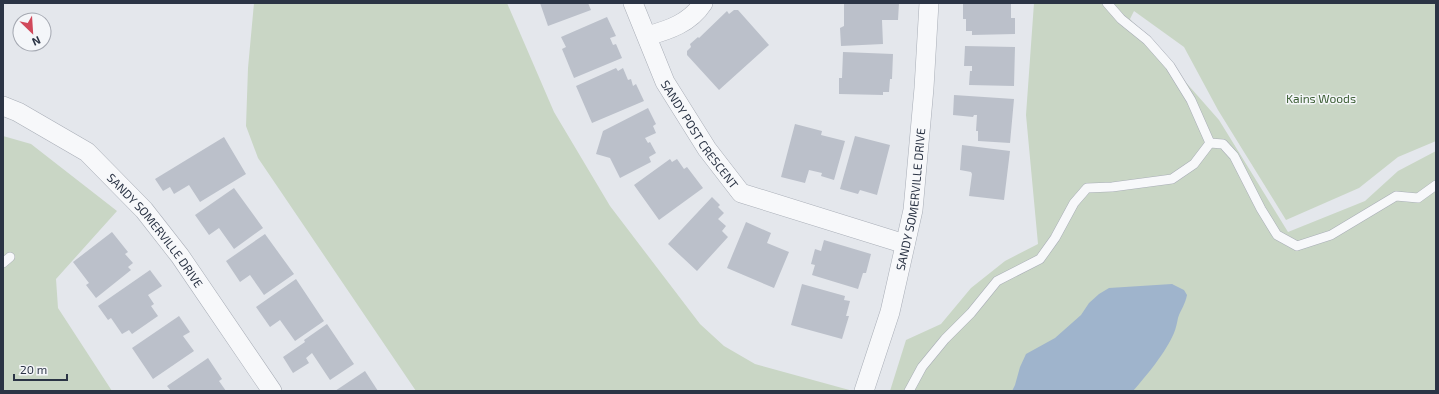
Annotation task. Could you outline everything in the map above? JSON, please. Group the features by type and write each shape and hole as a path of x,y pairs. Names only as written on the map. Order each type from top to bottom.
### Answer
{"street":[{"name":"SANDY POST CRESCENT","path":"633,3 665,82 707,149 741,193 905,244"},
{"path":"647,36 663,32 680,24 693,16 703,3"},
{"name":"SANDY SOMERVILLE DRIVE","path":"864,391 890,312 913,210 924,88 929,3"},
{"name":"SANDY SOMERVILLE DRIVE","path":"3,106 18,112 87,152 144,210 180,256 272,391"}],"lane":[{"path":"1107,3 1121,19 1147,40 1170,66 1190,100 1210,143"},
{"path":"1210,143 1223,144 1234,156 1260,209 1277,235 1297,246 1331,235 1396,196 1418,198 1436,185"},
{"path":"908,391 922,367 945,339 971,313 997,281 1040,259 1055,238 1074,203 1087,188 1112,187 1172,179 1194,164 1210,143"}],"green space":[{"path":"254,3 507,3 554,112 610,206 700,324 724,346 755,364 853,391 416,391 258,158 246,126 248,68"},
{"name":"Kains Woods","path":"1034,3 1436,3 1436,141 1398,157 1359,188 1286,220 1218,110 1184,47 1134,11 1130,19 1219,120 1288,232 1365,201 1398,171 1436,151 1436,391 890,391 906,340 941,324 971,288 1005,261 1038,244 1026,115"},
{"path":"3,136 31,144 117,211 56,279 58,308 112,391 3,391"}],"water":[{"path":"1172,284 1184,290 1187,295 1178,318 1175,331 1171,340 1150,371 1133,391 1012,391 1026,354 1055,338 1081,315 1089,303 1099,294 1109,288"}],"building":[{"path":"540,3 588,3 591,10 548,26"},
{"path":"844,3 899,3 898,20 882,20 883,44 841,46 840,28 844,26"},
{"path":"963,3 1011,3 1011,18 1015,18 1015,34 972,35 972,31 966,31 966,19 963,19"},
{"path":"734,10 738,10 769,45 719,90 687,55 687,51 691,47 690,44 698,37 699,38 727,11 729,14"},
{"path":"607,17 616,36 610,38 613,45 616,44 622,58 574,78 562,49 566,47 561,37"},
{"path":"965,46 1015,47 1014,86 969,85 972,66 964,66"},
{"path":"843,52 893,54 892,79 890,79 889,92 883,92 883,95 839,94 839,78 842,78"},
{"path":"616,68 618,71 623,68 628,80 631,79 633,86 636,84 644,101 592,123 576,86"},
{"path":"954,95 1014,99 1010,143 978,141 978,131 976,131 977,115 974,115 973,117 953,115"},
{"path":"648,108 656,124 653,126 656,133 645,138 648,143 650,142 656,153 649,157 651,162 620,178 610,158 596,154 603,131"},
{"path":"795,124 822,131 821,135 845,141 834,180 821,176 822,173 809,170 805,183 781,177"},
{"path":"855,136 890,145 877,195 860,190 858,194 840,189"},
{"path":"224,137 246,174 200,202 189,185 174,194 170,187 163,191 155,179"},
{"path":"962,145 1010,151 1004,200 969,196 972,174 971,172 960,170"},
{"path":"670,159 672,162 677,159 684,169 687,167 703,188 659,220 634,185"},
{"path":"234,188 263,228 234,249 219,228 209,235 195,215"},
{"path":"712,197 720,205 718,207 724,213 718,219 726,226 722,231 728,237 697,271 668,244"},
{"path":"746,222 771,233 767,243 789,252 774,288 727,268"},
{"path":"112,232 128,252 125,254 133,263 128,267 131,270 96,298 86,285 89,283 73,262"},
{"path":"265,234 294,274 264,295 250,275 240,282 226,261"},
{"path":"824,240 871,254 866,273 863,273 858,289 812,275 815,265 811,264 815,249 821,251"},
{"path":"150,270 162,286 148,295 154,304 151,306 158,316 132,334 129,330 122,334 111,318 108,320 98,306"},
{"path":"296,279 324,321 295,341 280,320 270,327 256,307"},
{"path":"802,284 845,296 844,300 850,301 846,316 849,316 842,339 791,325"},
{"path":"179,316 190,332 183,336 194,351 153,379 132,348"},
{"path":"327,324 354,364 330,380 312,353 306,358 309,363 293,373 283,357 305,342 304,340"},
{"path":"208,358 222,379 219,381 226,391 171,391 167,386"},
{"path":"365,371 378,391 335,391"}]}
